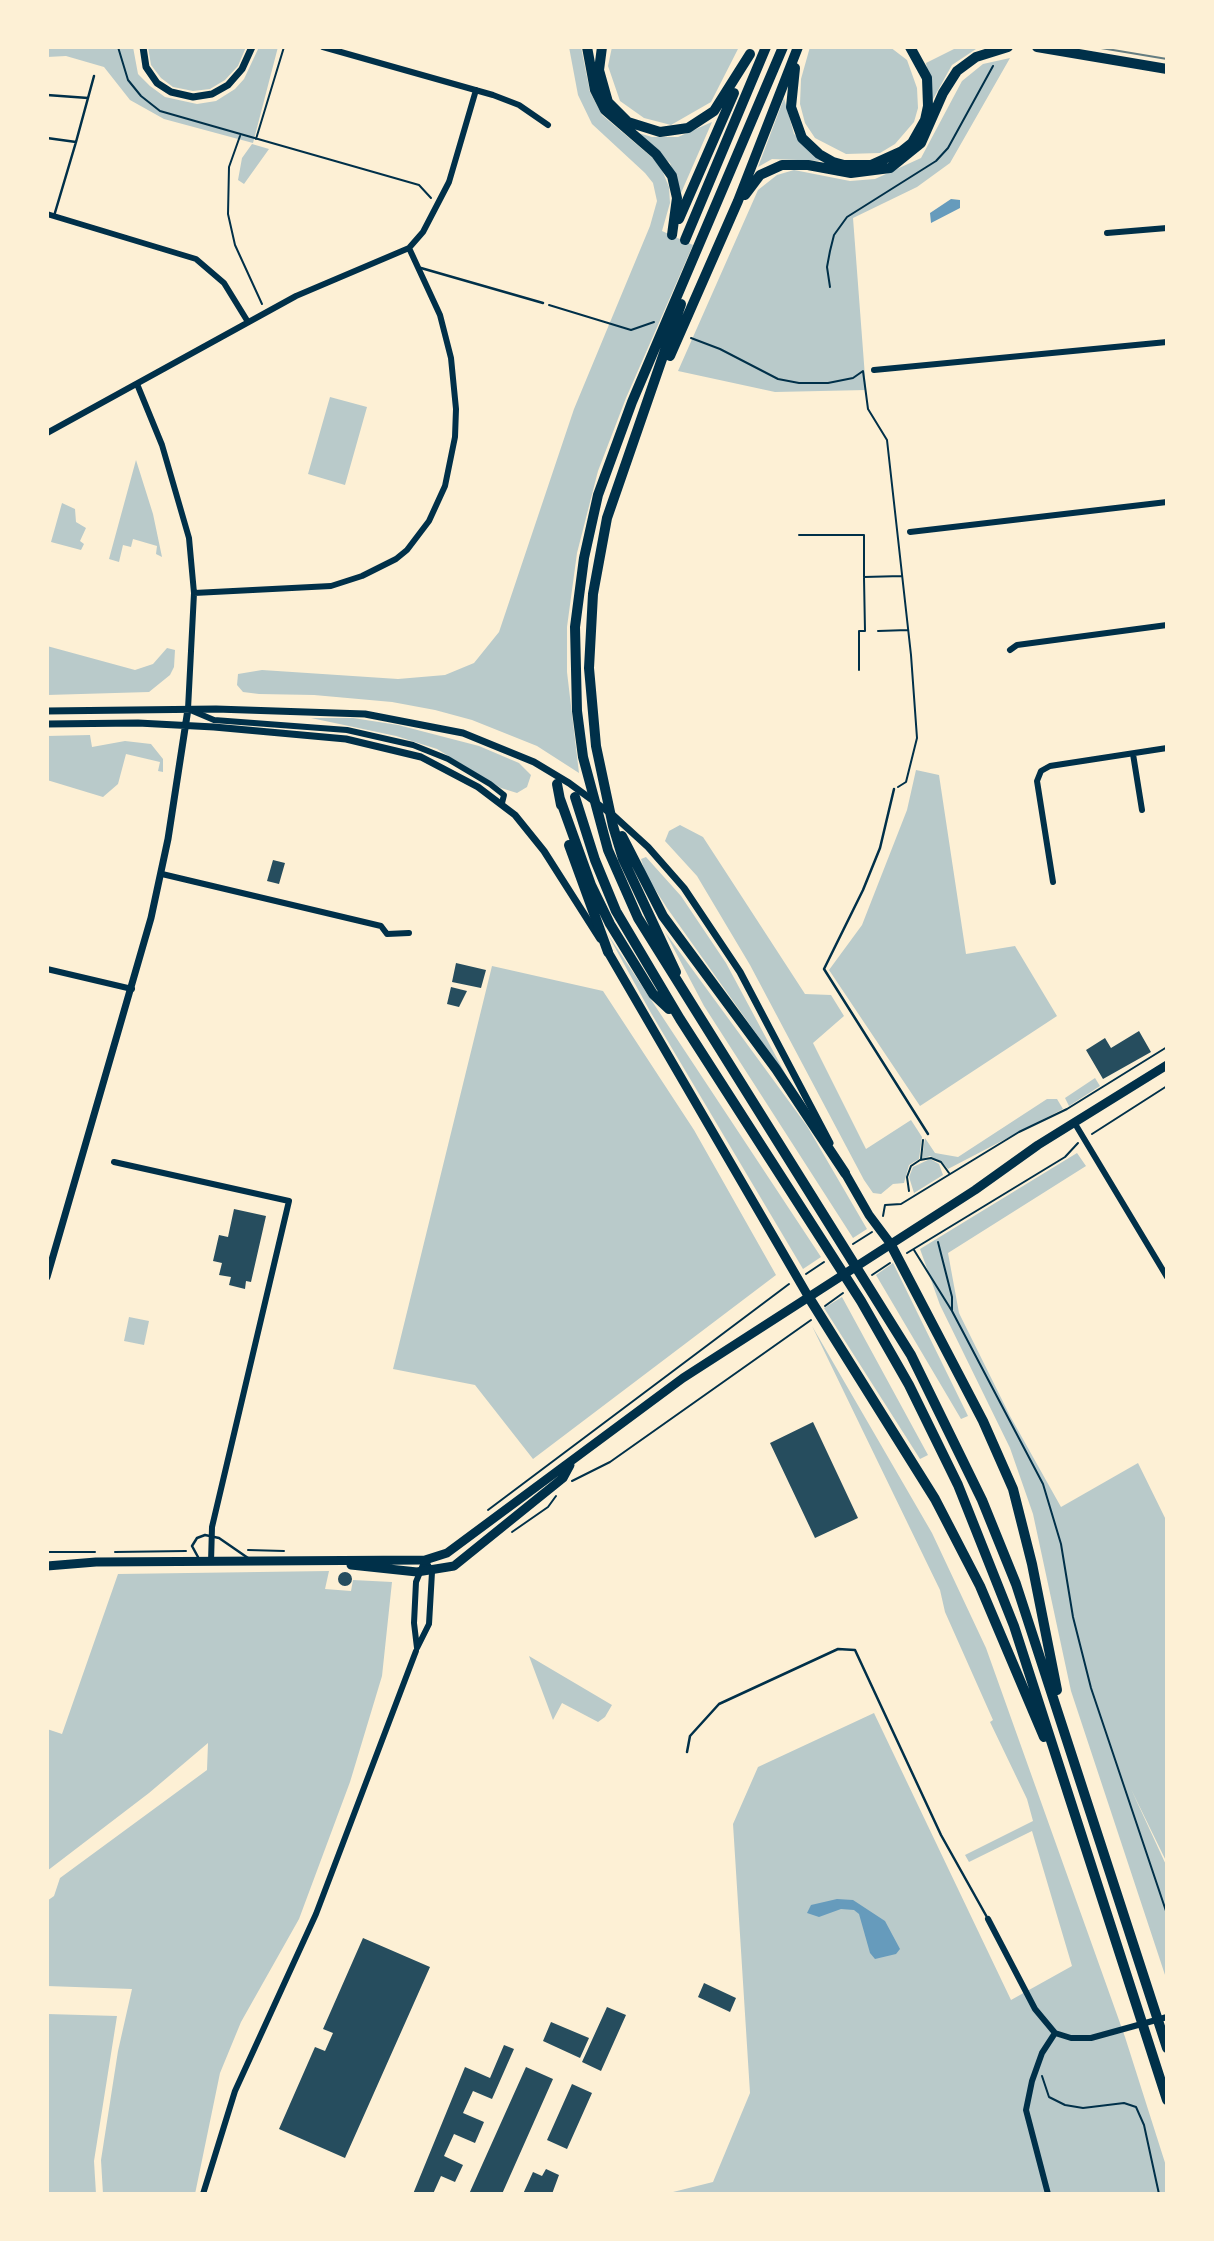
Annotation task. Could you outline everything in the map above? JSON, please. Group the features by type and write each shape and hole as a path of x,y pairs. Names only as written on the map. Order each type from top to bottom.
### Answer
{"highway":[{"path":"587,47 595,90 605,110 623,128 656,153 672,176 677,198 672,235 752,51"},
{"path":"602,47 600,80 614,110 640,128 660,132 688,128 714,111 752,51"},
{"path":"685,240 765,47"},
{"path":"783,47 615,445 598,495 578,594 575,666 583,757 608,850 638,918 687,1001 869,1285 934,1398 1001,1548 1062,1724 1167,2048"},
{"path":"638,425 738,201 800,47"},
{"path":"800,47 790,95 799,131 808,144 825,158 844,165 860,166 882,162 902,152 912,143 925,120 928,106 927,78 909,47"},
{"path":"738,201 760,175 775,166 799,164 866,173 880,171 903,160 927,134 943,93 957,71 976,57 1008,47"},
{"path":"687,276 676,323 607,518 593,594 589,668 591,707 603,780 623,859 687,1001"},
{"path":"603,780 624,841 663,916 776,1069 845,1173"},
{"path":"557,784 576,870 608,952"},
{"path":"575,796 595,860 616,911 680,1019 861,1301 934,1434 995,1576 1167,2100"},
{"path":"560,799 592,885 610,924 653,994 680,1019"},
{"path":"886,1245 900,1257 983,1421 1013,1489 1032,1564 1062,1724"},
{"path":"813,1293 817,1313 892,1427 954,1533 997,1624 1035,1721 1057,1760"}],"main road":[{"path":"1037,47 1167,69"},
{"path":"608,952 813,1293"},
{"path":"47,1566 425,1560 455,1549 683,1378 1074,1122 1167,1065"},
{"path":"845,1173 886,1245"},
{"path":"339,1562 369,1569 417,1572 432,1572 454,1566 563,1478 573,1461"}],"street":[{"path":"143,47 146,67 157,83 171,92 193,97 212,94 228,85 242,69 252,47"},
{"path":"323,47 476,90 519,105 548,125"},
{"path":"47,433 324,282 409,248 438,206 457,160 476,90"},
{"path":"51,215 178,251 196,259 224,283 248,323"},
{"path":"1107,233 1167,228"},
{"path":"194,593 331,586 362,576 396,559 419,537 445,486 455,437 456,409 446,334 421,268 409,248"},
{"path":"874,370 1167,342"},
{"path":"47,1277 132,989 162,874 188,709 194,593 189,538 162,445 137,384"},
{"path":"909,532 1167,502"},
{"path":"1010,649 1017,645 1167,625"},
{"path":"188,709 214,720 347,730 413,745 449,759 490,784 504,795 502,803"},
{"path":"47,711 314,710 387,717 463,733 522,757 601,805 648,847 671,873 714,930 740,972 786,1055 845,1173"},
{"path":"47,724 186,725 346,739 390,748 444,767 502,803 544,850 608,952"},
{"path":"1053,882 1037,781 1041,771 1050,766 1167,748"},
{"path":"1133,754 1142,810"},
{"path":"162,874 381,926 387,934 409,933"},
{"path":"47,969 132,989"},
{"path":"1074,1122 1167,1277"},
{"path":"114,1162 289,1202 208,1562"},
{"path":"203,2194 235,2091 316,1914 416,1650 429,1625 432,1572 425,1560 417,1572 414,1623 416,1650"},
{"path":"988,1919 1035,2009 1055,2033 1080,2038 1111,2034 1167,2017"},
{"path":"1048,2194 1027,2121 1028,2096 1038,2064 1055,2033"}],"lane":[{"path":"51,215 76,142 94,76"},
{"path":"47,95 88,98"},
{"path":"47,138 76,142"},
{"path":"421,268 543,303"},
{"path":"894,789 880,848 824,969 928,1134"},
{"path":"208,1562 192,1550 197,1538 212,1535 254,1561"},
{"path":"687,1752 690,1736 719,1704 838,1649 855,1650 941,1835 988,1919"}],"path":[{"path":"118,47 128,80 141,96 160,111 419,185 438,206"},
{"path":"256,139 284,47"},
{"path":"830,287 827,267 830,251 834,235 847,217 936,161 948,148 993,66"},
{"path":"240,135 229,167 228,214 235,245 266,313"},
{"path":"543,303 621,326"},
{"path":"702,343 778,379 799,383 828,383 853,378 863,371 868,409 887,440 909,630 917,738 906,782 894,789"},
{"path":"799,536 864,535 867,631 859,631 859,670"},
{"path":"864,577 903,576"},
{"path":"878,631 909,630"},
{"path":"885,1205 901,1204 1019,1132 1067,1109 1167,1047"},
{"path":"900,1257 1065,1157 1069,1149 1167,1086"},
{"path":"920,1160 923,1137 928,1134"},
{"path":"909,1191 907,1177 911,1166 920,1160 931,1158 941,1162 949,1173"},
{"path":"938,1242 952,1297 952,1311"},
{"path":"914,1250 952,1311 1044,1484 1061,1544 1073,1616 1091,1688 1167,1914"},
{"path":"485,1512 802,1275"},
{"path":"568,1485 610,1462 807,1324 826,1304"},
{"path":"506,1534 518,1530 548,1507 559,1492"},
{"path":"113,1552 192,1550"},
{"path":"237,1550 253,1550"},
{"path":"47,1552 100,1552"},
{"path":"1038,2064 1048,2096 1056,2102 1083,2108 1124,2103 1136,2107 1144,2125 1159,2194"}],"shaded area":[{"path":"47,47 133,47 138,74 150,86 165,97 197,104 216,101 235,89 244,79 259,47 278,47 253,143 164,119 130,100 104,67 66,56 47,57"},
{"path":"148,47 246,47 238,66 225,80 210,89 193,91 173,87 161,78 151,65"},
{"path":"569,47 581,47 590,92 602,115 654,159 662,170 669,187 670,203 662,231 693,245 626,398 598,471 577,553 567,627 567,672 579,773 537,746 472,720 435,710 392,702 243,692 237,685 238,674 262,670 398,679 445,675 474,663 499,632 574,409 650,226 657,201 653,183 645,173 592,124 578,95"},
{"path":"612,47 739,47 711,102 671,125 644,118 620,101 608,66"},
{"path":"810,47 890,47 907,60 917,88 918,108 914,122 895,144 880,153 846,154 815,138 805,123 800,104 801,79"},
{"path":"958,47 979,47 952,65 932,101 926,63"},
{"path":"1010,58 950,163 917,187 853,218 866,390 775,392 678,371 758,190 777,175 794,170 850,181 875,179 921,158 962,81 983,64"},
{"path":"784,98 794,134 823,161 772,159 758,167"},
{"path":"712,122 681,193 670,163 635,132 652,137 678,137"},
{"path":"252,144 269,149 244,184 238,180 242,158"},
{"path":"330,397 367,407 345,485 308,474"},
{"path":"136,460 153,514 162,557 156,554 157,546 133,539 131,547 123,545 119,562 109,559"},
{"path":"62,503 75,509 76,522 86,528 80,541 84,544 81,550 51,542"},
{"path":"47,646 135,670 153,664 167,648 175,650 174,667 170,675 149,692 47,695"},
{"path":"311,718 353,718 398,725 479,746 519,763 531,775 527,787 517,793 501,788 437,749 396,736"},
{"path":"90,735 92,747 125,741 151,744 163,759 163,772 158,771 160,762 126,754 118,784 103,797 47,780 47,736"},
{"path":"916,770 939,775 966,954 1015,946 1057,1016 920,1106 829,970 862,925 907,810"},
{"path":"680,825 703,837 805,994 831,995 844,1016 813,1043 866,1149 911,1120 922,1137 919,1159 909,1165 904,1183 893,1184 881,1194 873,1193 864,1180 750,965 697,876 665,841 669,831"},
{"path":"646,857 681,896 726,963 787,1077 667,908 646,875 641,859"},
{"path":"665,932 807,1126 867,1229 853,1238 704,1006"},
{"path":"607,933 821,1257 803,1269 651,1013"},
{"path":"492,966 603,991 694,1130 776,1275 533,1459 475,1385 393,1369"},
{"path":"1095,1078 1100,1086 1069,1106 1065,1098"},
{"path":"1047,1099 1057,1099 1063,1109 948,1169 942,1162 930,1156 922,1159 925,1138 935,1153 958,1157"},
{"path":"1077,1153 1086,1166 948,1253 959,1313 1010,1416 1061,1507 1138,1463 1167,1522 1167,1863 1131,1789 1167,1867 1167,1981 1071,1691 1033,1514 1010,1448 940,1305 920,1249"},
{"path":"930,1159 939,1164 943,1175 914,1193 909,1177 913,1167"},
{"path":"893,1263 968,1416 961,1419 876,1275"},
{"path":"842,1297 928,1455 920,1459 824,1308"},
{"path":"129,1317 149,1321 144,1345 124,1341"},
{"path":"812,1326 932,1533 986,1648 1125,2037 1167,2169 1167,2194 665,2194 713,2182 750,2093 733,1824 758,1767 874,1713 1011,2000 1072,1966 1032,1831 969,1862 965,1855 1033,1821 1027,1799 990,1722 993,1720 945,1612 940,1590"},
{"path":"329,1571 325,1589 351,1591 353,1580 392,1582 382,1676 350,1782 299,1919 241,2022 220,2073 195,2194 103,2194 101,2160 118,2051 132,1989 47,1986 47,1901 54,1896 60,1878 207,1770 208,1743 149,1793 47,1871 47,1729 62,1734 118,1574"},
{"path":"529,1656 612,1705 605,1717 598,1722 562,1703 553,1720"},
{"path":"47,2014 117,2016 94,2161 96,2194 47,2194"}],"water":[{"path":"951,199 960,200 960,208 931,223 930,213"},
{"path":"837,1899 853,1900 885,1921 900,1949 896,1954 875,1959 870,1953 859,1914 854,1910 841,1909 819,1917 807,1913 811,1905"}],"building":[{"path":"273,860 285,863 279,884 267,881"},
{"path":"456,963 486,970 481,988 452,982"},
{"path":"451,987 467,991 459,1007 447,1004"},
{"path":"1139,1031 1151,1052 1103,1079 1086,1050 1105,1038 1111,1048"},
{"path":"234,1209 266,1216 251,1282 246,1281 245,1289 229,1285 231,1277 219,1275 222,1263 213,1261 219,1235 228,1237"},
{"path":"813,1422 858,1518 815,1538 770,1443"},
{"path":"342,1572 348,1572 352,1579 348,1586 342,1586 338,1582 338,1576"},
{"path":"363,1938 430,1967 345,2158 279,2129 315,2047 325,2051 333,2033 323,2029"},
{"path":"704,1983 736,1998 730,2012 698,1997"},
{"path":"607,2007 626,2015 601,2071 582,2062"},
{"path":"551,2022 589,2038 580,2058 543,2041"},
{"path":"504,2045 514,2049 492,2099 473,2091 463,2113 484,2122 475,2143 454,2134 444,2156 463,2165 455,2182 441,2176 433,2194 413,2194 465,2067 490,2078"},
{"path":"526,2067 553,2079 502,2194 469,2194"},
{"path":"572,2084 592,2093 567,2149 547,2140"},
{"path":"546,2169 559,2175 552,2194 523,2194 533,2172 542,2176"}],"tram line":[{"path":"1095,47 1167,59"}]}
